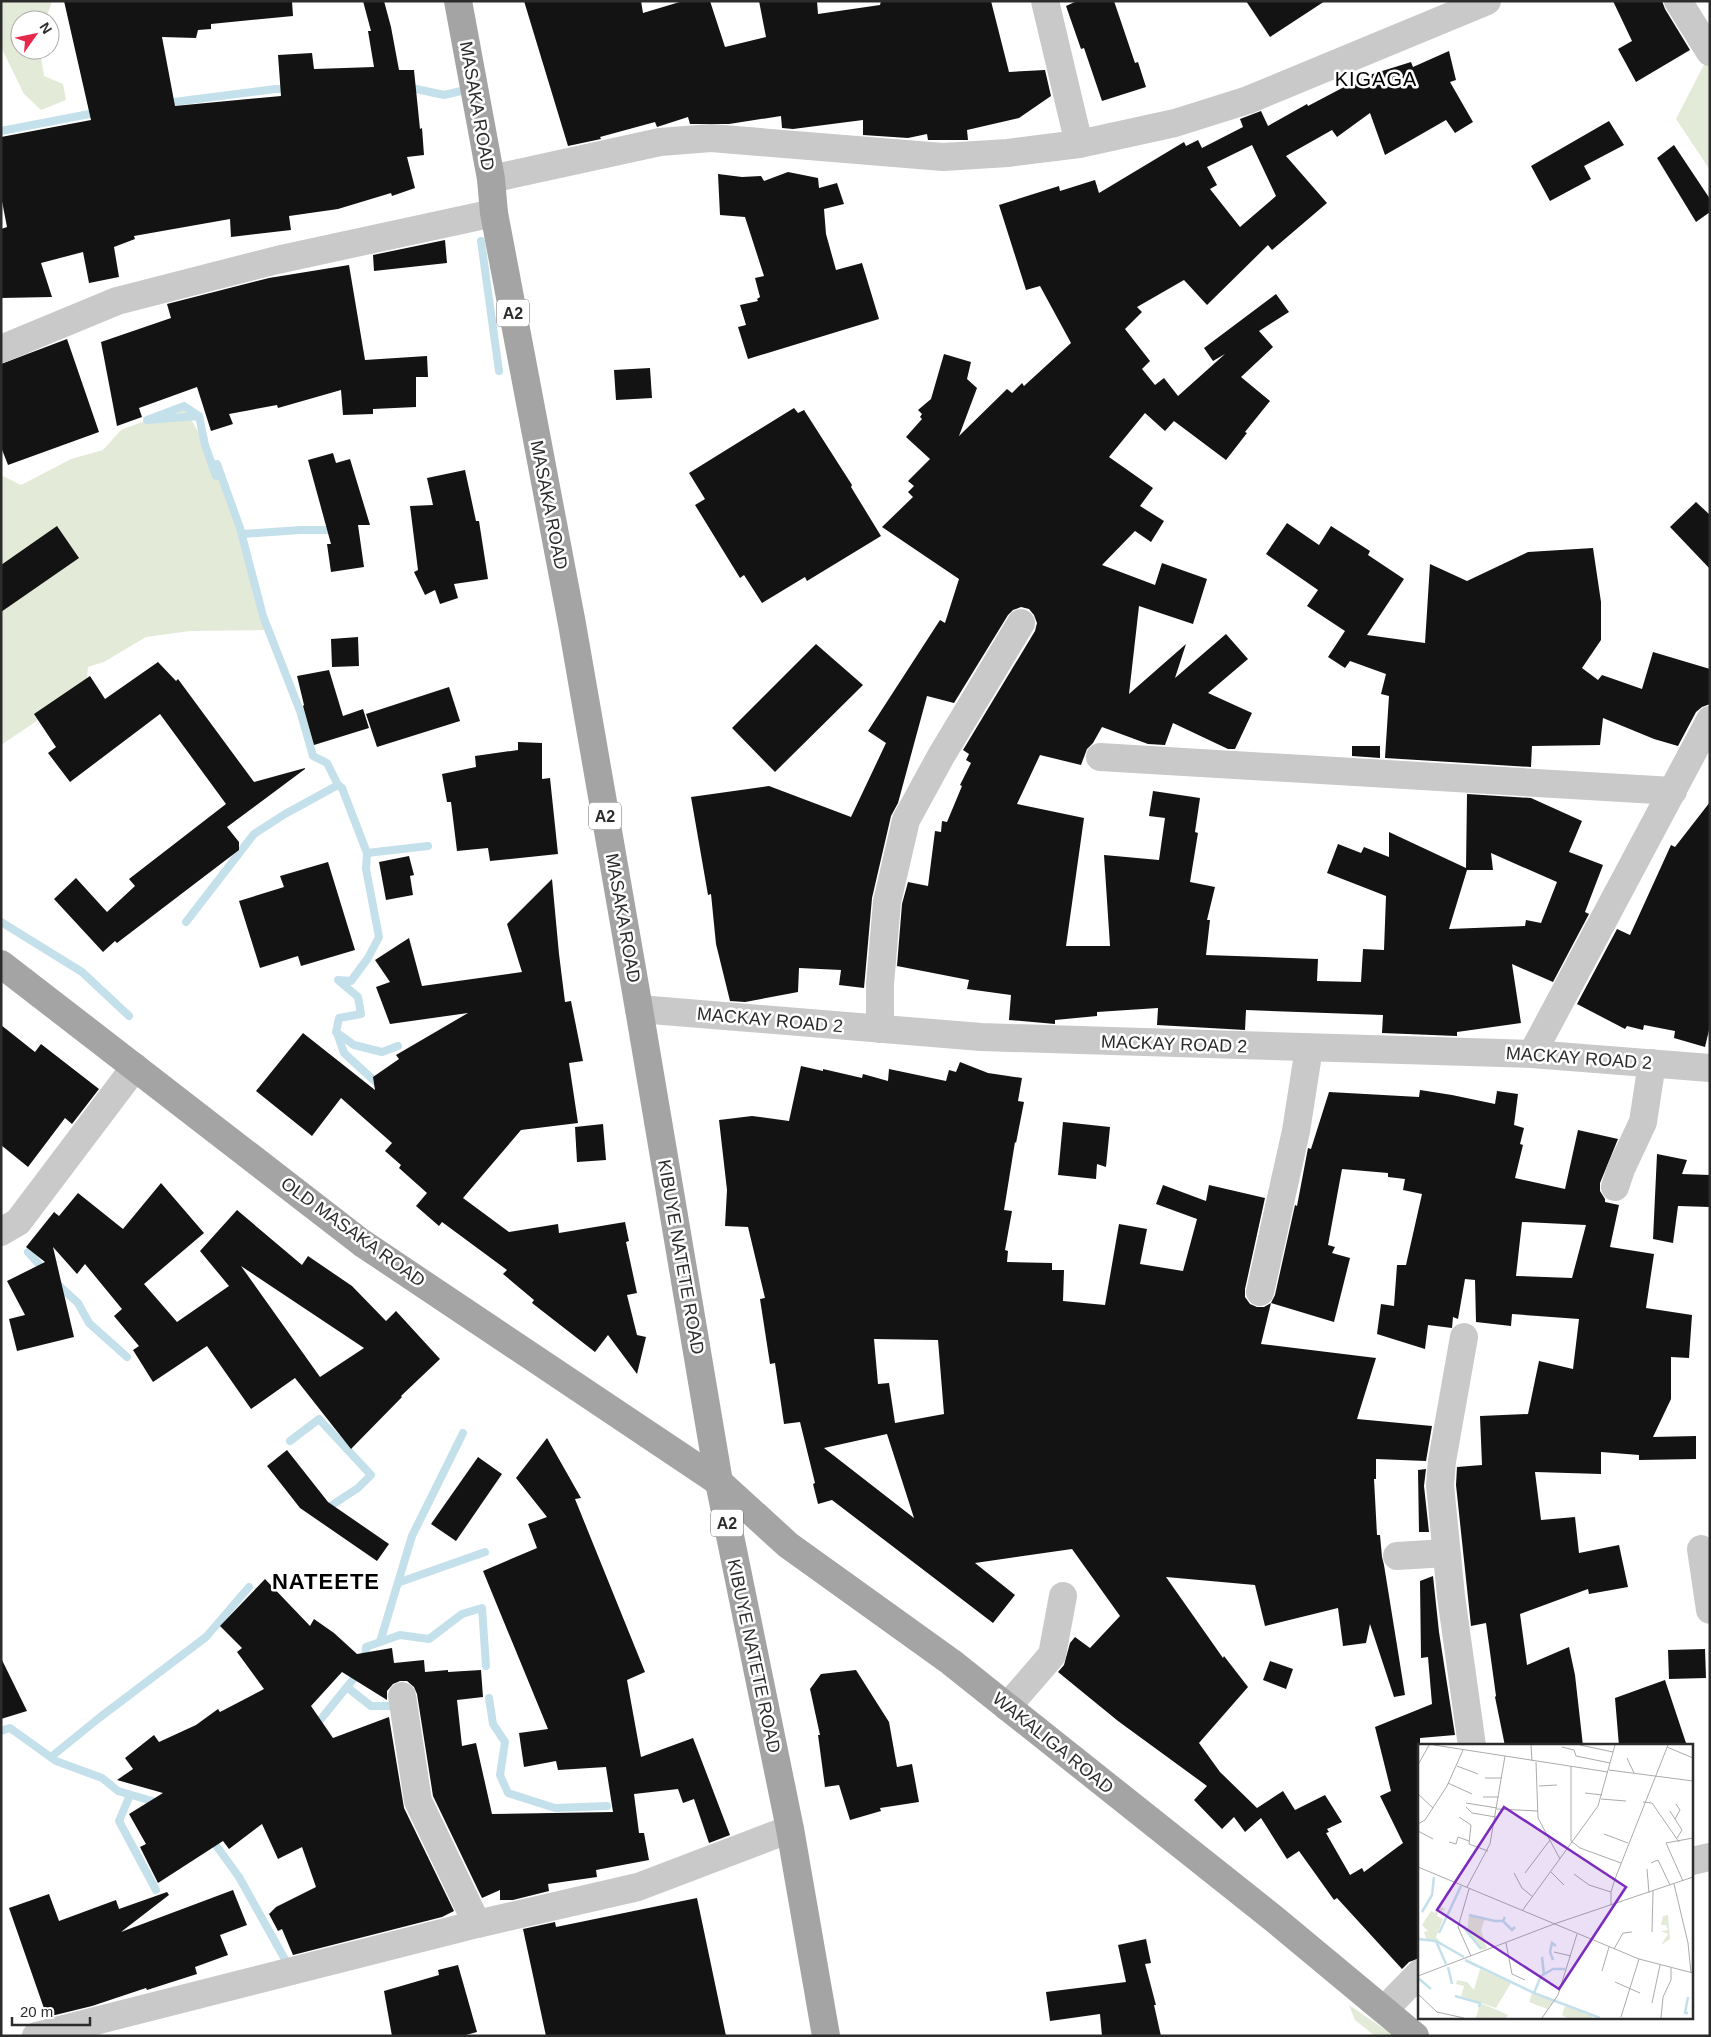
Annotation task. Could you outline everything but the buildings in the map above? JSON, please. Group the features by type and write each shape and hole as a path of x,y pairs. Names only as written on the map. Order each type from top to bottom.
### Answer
{"main road":[{"name":"MASAKA ROAD","path":"458,1 491,178 494,213 572,624 640,1009"},
{"name":"OLD MASAKA ROAD","path":"1,964 362,1243 719,1482"},
{"name":"KIBUYE NATETE ROAD","path":"640,1009 719,1482 790,1830 826,2036"},
{"name":"WAKALIGA ROAD","path":"719,1482 788,1545 951,1662 1273,1918 1415,2036"}],"street":[{"path":"1045,1 1079,144"},
{"path":"491,178 660,142 712,138 943,157 1008,153 1079,144 1175,124 1248,100 1487,1"},
{"path":"1678,1 1710,52"},
{"path":"1,350 117,301 277,260 494,213"},
{"path":"880,1029 880,984 887,902 906,820 941,756 1021,623"},
{"path":"1532,1054 1710,720"},
{"path":"1100,757 1673,791"},
{"name":"MACKAY ROAD 2","path":"640,1009 981,1037 1532,1054 1710,1068"},
{"path":"1260,1292 1296,1131 1309,1048"},
{"path":"1615,1187 1621,1168 1642,1122 1652,1063"},
{"path":"1,1232 18,1222 135,1067"},
{"path":"1464,1337 1442,1461 1440,1485 1446,1553 1472,1744"},
{"path":"1701,1549 1710,1610"},
{"path":"1397,1556 1446,1553"},
{"path":"1007,1707 1052,1655 1062,1596"},
{"path":"402,1696 418,1801 477,1924"},
{"path":"36,2036 477,1924 638,1887 790,1830"},
{"path":"1694,1861 1710,1857"},
{"path":"1384,2010 1418,1975"}],"green space":[{"path":"1,1 52,1 49,10 10,10 10,60 42,60 44,76 63,84 66,100 41,110 24,94 1,47"},
{"path":"1710,53 1710,170 1676,119"},
{"path":"184,406 205,445 216,474 217,464 240,528 263,616 269,630 190,631 146,637 104,662 88,667 86,688 1,745 1,475 21,485 71,459 103,450 121,430"},
{"path":"1349,2005 1394,2036 1375,2036 1355,2020"}],"waterway":[{"path":"166,103 275,89 291,89"},
{"path":"407,90 416,89 444,95 461,91"},
{"path":"1,131 100,112"},
{"path":"481,241 499,371"},
{"path":"199,416 147,420 184,406 199,416 205,445 216,476 217,464 240,528 263,616 300,711 313,756 327,763 338,785 342,788 367,853 428,846"},
{"path":"242,534 300,530 338,530"},
{"path":"186,922 254,834 285,814 338,785"},
{"path":"367,853 366,869 379,937 368,958 351,981 338,980 358,997 361,1014 339,1018 336,1032 354,1045 382,1052 398,1046"},
{"path":"1,922 82,972 129,1016"},
{"path":"337,1033 344,1053 380,1086"},
{"path":"28,1252 45,1271"},
{"path":"56,1283 78,1303 89,1323 127,1357"},
{"path":"290,1441 319,1419 371,1475 358,1488 332,1505"},
{"path":"380,1642 412,1536 463,1433"},
{"path":"400,1582 485,1552"},
{"path":"51,1757 206,1637 249,1587"},
{"path":"365,1663 366,1647 400,1635 429,1639 462,1614 482,1608 486,1666"},
{"path":"313,1726 321,1719 359,1672"},
{"path":"348,1688 371,1706 396,1706 398,1709"},
{"path":"489,1698 493,1724 505,1742 500,1775 508,1793 555,1808 607,1806"},
{"path":"1,1731 10,1728 56,1761 102,1778 118,1791 159,1803"},
{"path":"130,1795 119,1821 156,1890"},
{"path":"210,1837 239,1877 287,1963"}],"district":[{"name":"KIGAGA","path":"1376,79"},
{"name":"NATEETE","path":"326,1581"}]}
